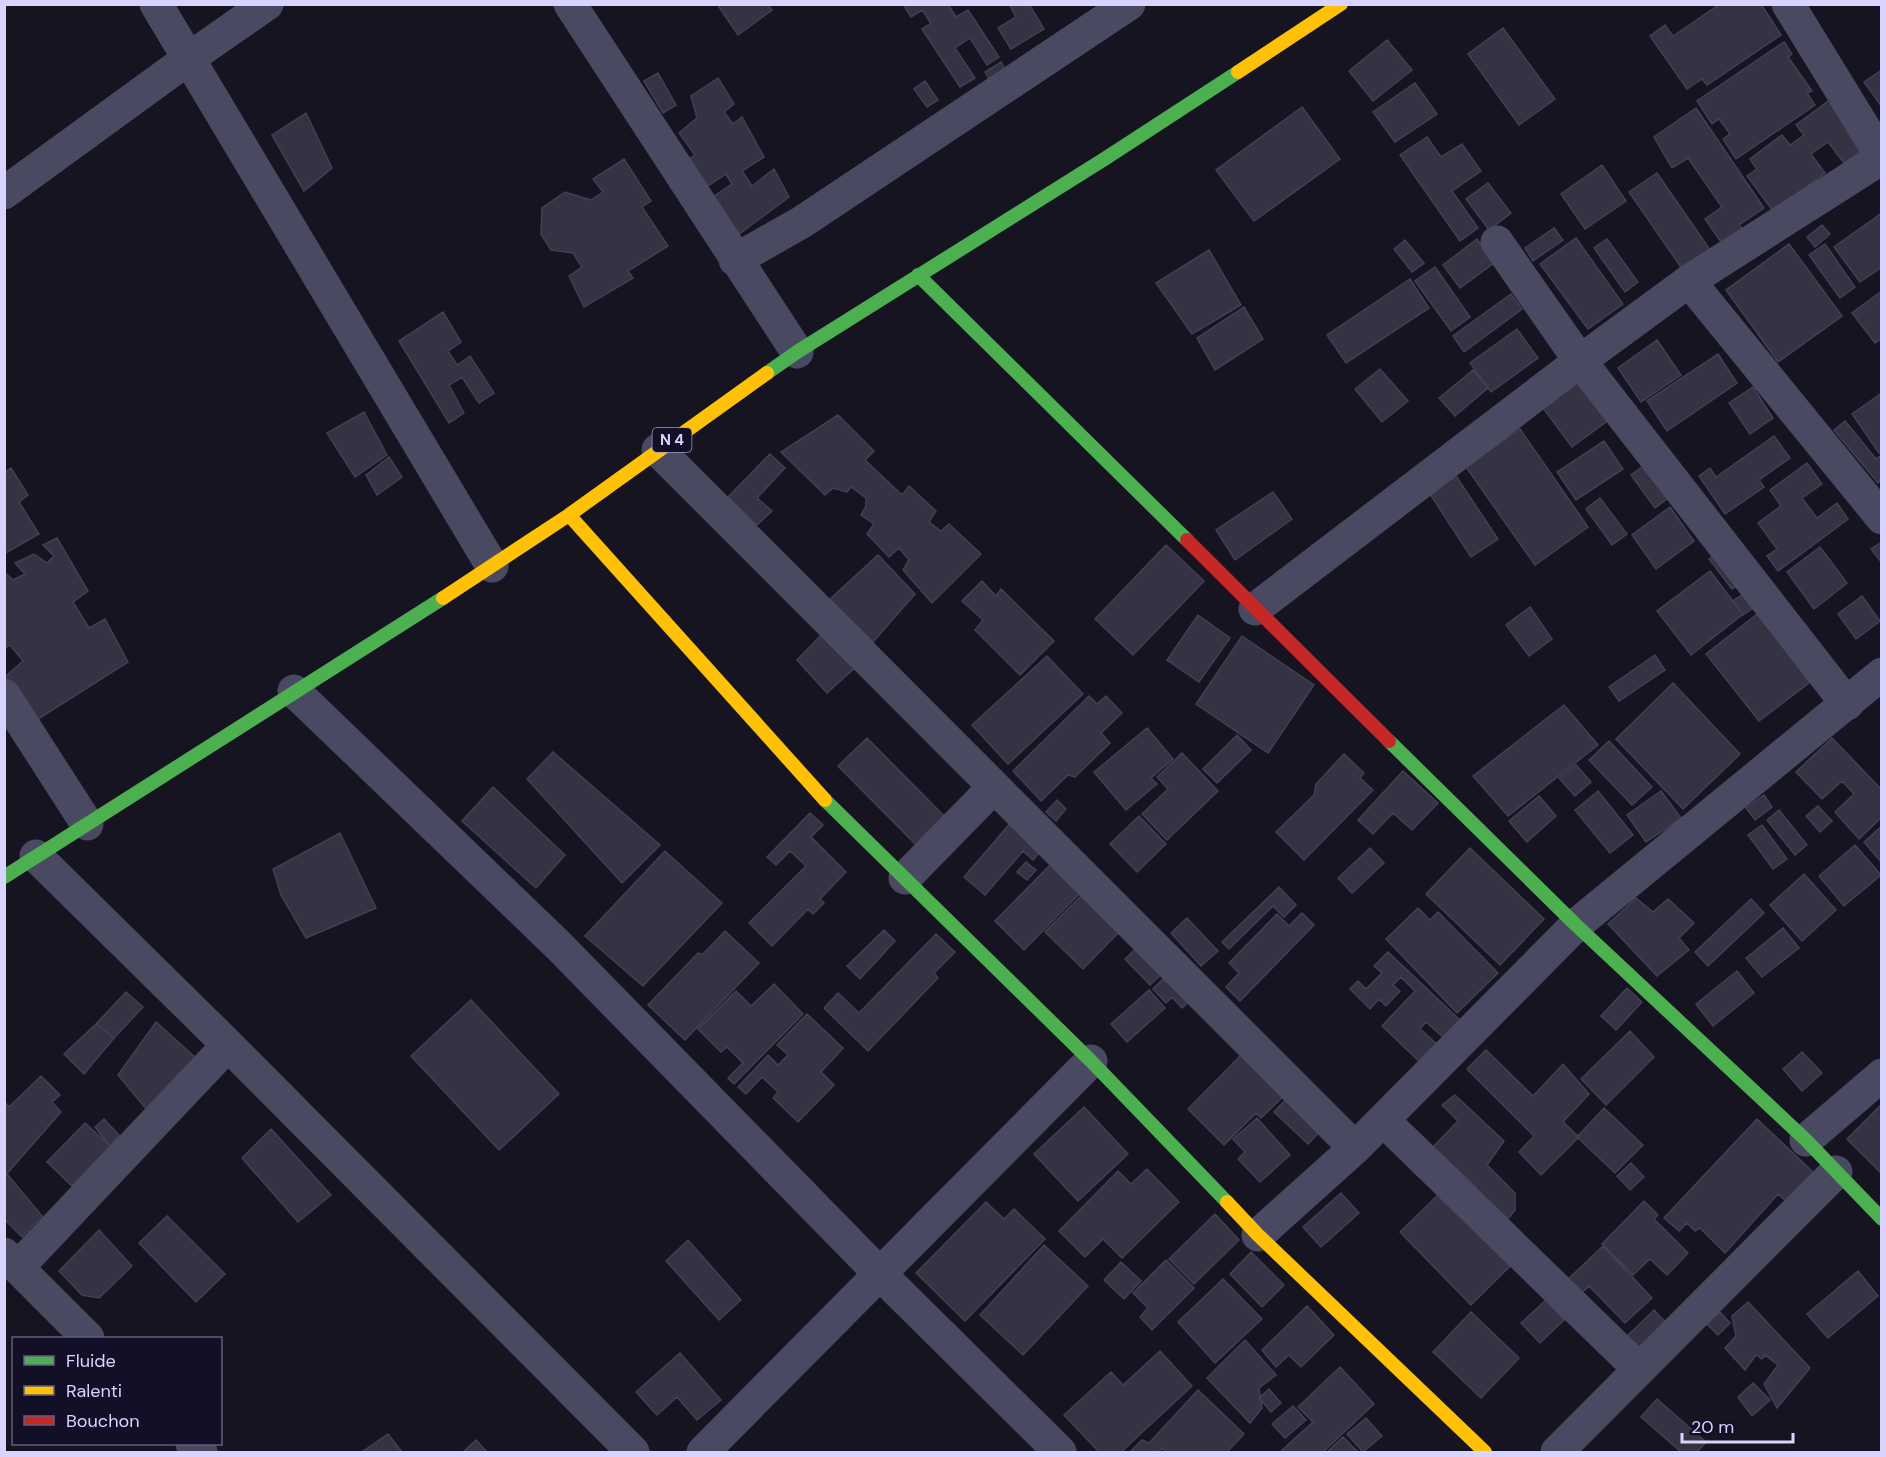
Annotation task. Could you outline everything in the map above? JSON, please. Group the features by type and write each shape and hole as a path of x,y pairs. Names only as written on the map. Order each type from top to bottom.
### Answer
{"street":[{"path":"156,4 492,566"},
{"path":"4,193 267,4"},
{"path":"570,4 797,352"},
{"path":"735,260 802,222 1129,4"},
{"name":"N 4","path":"4,877 492,566 569,515 797,352 1096,164 1341,4"},
{"path":"1255,609 1580,361 1689,281 1881,158 1788,4"},
{"path":"1497,242 1580,361 1847,704"},
{"path":"918,275 1576,925 1806,1140 1881,1219"},
{"path":"1689,281 1881,518"},
{"path":"657,450 1355,1148"},
{"path":"569,515 828,803 1091,1062 1258,1235 1485,1452"},
{"path":"1258,1235 1355,1148 1576,925 1881,674"},
{"path":"294,691 559,946 880,1274 1060,1452"},
{"path":"4,695 87,824"},
{"path":"905,878 994,787"},
{"path":"36,856 228,1045 633,1452"},
{"path":"87,1337 11,1261 228,1045"},
{"path":"703,1452 1091,1062"},
{"path":"1806,1140 1881,1075"},
{"path":"1383,1120 1639,1369"},
{"path":"1557,1452 1836,1172"}],"building":[{"path":"717,4 768,4 772,10 738,35"},
{"path":"903,4 948,4 956,17 968,10 999,57 987,65 970,38 955,48 975,78 960,87 922,29 931,23 922,10 911,17"},
{"path":"1009,4 1029,4 1044,29 1011,49 998,28 1016,17"},
{"path":"1720,4 1761,4 1781,35 1707,85 1702,79 1687,89 1650,36 1665,25 1673,36"},
{"path":"1503,28 1555,99 1519,125 1468,54"},
{"path":"1387,40 1412,70 1373,101 1349,71"},
{"path":"1784,42 1792,54 1788,57 1812,91 1807,93 1815,105 1736,159 1723,139 1730,134 1719,119 1712,124 1697,101"},
{"path":"1001,62 1009,76 993,86 985,72"},
{"path":"1882,70 1882,107 1864,82"},
{"path":"658,73 676,105 663,113 644,81"},
{"path":"718,78 734,104 724,112 733,124 742,117 764,157 742,171 752,186 774,169 789,197 738,235 711,198 732,184 726,174 705,188 689,159 695,155 679,133 697,118 691,96"},
{"path":"925,81 938,100 927,107 914,89"},
{"path":"1415,83 1437,114 1395,142 1373,112"},
{"path":"1831,99 1866,147 1844,163 1828,142 1811,154 1825,173 1773,211 1747,176 1757,169 1750,159 1782,135 1790,145 1804,135 1796,125"},
{"path":"1302,107 1340,159 1254,221 1216,170"},
{"path":"1696,108 1764,208 1739,225 1744,230 1723,245 1705,219 1722,207 1688,158 1672,168 1654,137"},
{"path":"306,113 332,168 304,191 272,135"},
{"path":"1427,137 1441,157 1462,144 1481,171 1452,191 1478,228 1460,241 1400,155"},
{"path":"624,159 651,201 642,207 668,246 628,271 633,278 584,307 569,276 582,267 573,253 551,250 541,234 542,208 565,192 591,200 603,192 593,179"},
{"path":"1602,165 1626,201 1585,229 1561,194"},
{"path":"1657,173 1713,254 1685,273 1629,192"},
{"path":"1488,183 1511,213 1489,230 1466,199"},
{"path":"1882,213 1882,267 1860,282 1834,247"},
{"path":"1822,225 1830,234 1815,247 1807,237"},
{"path":"1554,228 1563,240 1533,261 1525,248"},
{"path":"1576,238 1623,304 1588,329 1540,264"},
{"path":"1477,239 1494,263 1460,288 1443,265"},
{"path":"1607,239 1638,282 1625,292 1594,248"},
{"path":"1405,240 1424,263 1412,272 1394,249"},
{"path":"1789,244 1842,316 1778,362 1726,290"},
{"path":"1825,244 1855,287 1840,298 1809,255"},
{"path":"1209,250 1241,305 1192,334 1156,283"},
{"path":"1435,267 1470,317 1451,331 1415,281"},
{"path":"1410,279 1429,308 1346,363 1327,335"},
{"path":"1882,291 1882,338 1875,343 1852,313"},
{"path":"1511,294 1522,309 1464,352 1453,336"},
{"path":"1244,307 1263,339 1215,370 1197,338"},
{"path":"443,312 461,342 448,351 457,365 470,356 494,393 479,403 462,377 449,385 464,413 449,423 399,341"},
{"path":"1517,329 1538,358 1491,392 1470,363"},
{"path":"1657,340 1681,375 1641,402 1618,368"},
{"path":"1718,354 1737,383 1667,431 1647,401"},
{"path":"1380,369 1408,401 1382,422 1355,389"},
{"path":"1473,370 1488,388 1455,416 1439,398"},
{"path":"1586,377 1614,416 1572,447 1543,408"},
{"path":"1753,387 1773,418 1750,434 1729,403"},
{"path":"1882,393 1882,451 1879,453 1852,414"},
{"path":"364,412 387,455 355,477 327,433"},
{"path":"838,415 874,451 865,460 902,495 909,486 936,511 929,522 941,531 949,524 981,554 932,603 903,570 909,560 899,548 889,557 867,534 874,524 861,515 866,506 866,498 851,487 847,492 833,488 825,495 781,452"},
{"path":"1845,421 1876,459 1882,455 1882,480 1878,483 1834,430"},
{"path":"1520,429 1588,527 1535,565 1466,467"},
{"path":"1774,436 1790,458 1759,480 1764,487 1725,514 1699,476 1710,468 1716,477"},
{"path":"1604,441 1623,469 1576,500 1557,472"},
{"path":"770,454 785,468 757,498 772,511 757,525 728,497"},
{"path":"389,457 402,477 377,495 366,475"},
{"path":"1652,460 1676,492 1655,508 1631,475"},
{"path":"1807,463 1822,484 1802,498 1817,518 1837,503 1848,519 1778,571 1767,556 1777,549 1758,523 1781,506 1770,490"},
{"path":"11,468 28,495 19,502 39,534 4,554 4,473"},
{"path":"1454,473 1498,539 1471,557 1428,491"},
{"path":"1273,492 1292,519 1235,560 1216,530"},
{"path":"1600,498 1627,534 1612,545 1586,509"},
{"path":"1670,507 1694,541 1656,569 1632,535"},
{"path":"57,538 88,591 73,602 89,628 105,619 128,662 32,723 4,678 23,661 10,645 4,649 4,572 13,580 25,574 15,563 34,554 47,563 54,556 43,545"},
{"path":"1882,542 1882,563 1871,549"},
{"path":"1166,545 1204,581 1133,655 1095,619"},
{"path":"1820,547 1847,583 1814,609 1787,572"},
{"path":"1718,552 1741,583 1732,589 1709,559"},
{"path":"878,555 915,594 873,642 830,599"},
{"path":"1710,571 1743,614 1691,655 1657,611"},
{"path":"982,581 996,596 1001,589 1054,641 1020,675 975,630 983,620 962,601"},
{"path":"1753,587 1762,602 1743,615 1733,601"},
{"path":"1862,596 1880,621 1856,639 1838,614"},
{"path":"1530,607 1552,639 1529,656 1506,625"},
{"path":"1765,608 1818,676 1759,721 1706,654"},
{"path":"1198,615 1230,638 1199,682 1167,660"},
{"path":"824,632 859,664 827,693 797,660"},
{"path":"1242,636 1314,685 1268,753 1196,704"},
{"path":"1655,655 1665,670 1619,701 1609,687"},
{"path":"1047,656 1083,694 1008,764 972,725"},
{"path":"1673,683 1740,754 1683,809 1616,739"},
{"path":"1089,696 1097,704 1106,696 1122,713 1101,733 1110,743 1075,777 1068,775 1041,801 1013,771"},
{"path":"1564,705 1598,745 1508,816 1473,776"},
{"path":"1147,728 1173,759 1151,778 1157,784 1126,810 1094,772"},
{"path":"1237,735 1251,750 1217,783 1203,769"},
{"path":"867,738 952,824 924,853 838,766"},
{"path":"1832,738 1882,790 1882,817 1859,839 1835,812 1854,794 1842,781 1822,799 1796,772"},
{"path":"1609,741 1652,787 1632,805 1589,760"},
{"path":"553,752 660,845 622,883 527,779"},
{"path":"1182,753 1218,791 1167,840 1142,814 1168,789 1157,777"},
{"path":"1344,754 1364,773 1360,778 1373,790 1304,860 1276,832 1314,795 1316,784"},
{"path":"1576,765 1591,782 1575,796 1559,778"},
{"path":"1403,771 1438,803 1412,830 1393,813 1373,834 1358,820"},
{"path":"493,787 565,855 536,888 462,821"},
{"path":"1598,791 1633,835 1610,853 1575,810"},
{"path":"1661,791 1681,818 1646,842 1627,815"},
{"path":"1764,795 1772,807 1755,820 1746,808"},
{"path":"1539,796 1556,816 1527,842 1509,821"},
{"path":"1057,800 1066,809 1056,821 1046,812"},
{"path":"1818,806 1832,821 1820,832 1806,816"},
{"path":"1779,810 1807,845 1795,855 1767,820"},
{"path":"810,813 823,825 811,837 846,872 820,899 824,903 813,914 808,909 772,946 749,923 806,866 790,851 776,865 767,857"},
{"path":"1139,816 1166,844 1137,872 1110,844"},
{"path":"1013,820 1044,847 1033,860 1023,851 985,895 964,877"},
{"path":"1762,825 1787,859 1773,869 1748,835"},
{"path":"1882,826 1882,863 1864,842"},
{"path":"340,833 376,908 306,938 281,895 273,869"},
{"path":"1855,845 1881,875 1844,906 1819,876"},
{"path":"1370,848 1384,863 1352,893 1338,878"},
{"path":"1470,848 1544,919 1500,965 1426,894"},
{"path":"665,851 722,903 643,986 585,936"},
{"path":"1055,860 1084,889 1024,950 995,921"},
{"path":"1026,862 1036,870 1027,880 1017,872"},
{"path":"1804,874 1836,910 1802,941 1770,905"},
{"path":"1279,887 1296,905 1284,917 1273,906 1229,949 1222,942"},
{"path":"1085,892 1123,928 1083,969 1045,932"},
{"path":"1636,898 1653,912 1668,899 1694,923 1679,938 1689,950 1657,976 1608,924"},
{"path":"1751,899 1764,913 1708,966 1695,952"},
{"path":"1418,908 1430,920 1438,912 1498,973 1457,1013 1386,939"},
{"path":"1302,913 1314,925 1240,1001 1226,987 1239,973 1229,963 1277,914 1289,926"},
{"path":"1187,918 1218,951 1201,966 1171,933"},
{"path":"1783,928 1799,948 1762,977 1746,958"},
{"path":"884,930 895,941 860,979 847,966"},
{"path":"725,931 759,963 685,1040 648,1005 698,953 703,954"},
{"path":"936,934 955,952 934,973 938,978 868,1051 824,1008 838,993 859,1013"},
{"path":"1141,944 1166,970 1150,985 1125,959"},
{"path":"1388,952 1460,1020 1443,1037 1426,1022 1420,1029 1439,1046 1422,1064 1382,1026 1415,991 1401,977 1393,985 1400,991 1386,1006 1379,999 1370,1009 1350,989 1358,981 1366,989 1382,973 1374,966"},
{"path":"1737,971 1754,993 1713,1026 1696,1004"},
{"path":"1167,975 1191,1000 1182,1008 1172,997 1166,1003 1153,989"},
{"path":"774,984 803,1014 734,1084 728,1078 743,1063 727,1047 721,1052 698,1029 736,991 751,1006"},
{"path":"1627,988 1642,1002 1616,1030 1601,1016"},
{"path":"1149,990 1165,1008 1127,1042 1111,1024"},
{"path":"126,992 143,1007 114,1038 96,1024"},
{"path":"471,1000 559,1094 499,1150 411,1056"},
{"path":"807,1014 843,1048 821,1072 834,1085 798,1122 773,1098 778,1092 762,1077 746,1094 738,1087 768,1055 778,1065 788,1055 777,1045"},
{"path":"156,1022 197,1059 147,1110 118,1075"},
{"path":"96,1024 114,1038 84,1074 64,1054"},
{"path":"1630,1031 1654,1057 1606,1105 1581,1079"},
{"path":"1248,1048 1290,1090 1261,1118 1256,1113 1224,1145 1188,1109"},
{"path":"1486,1050 1533,1096 1563,1064 1589,1094 1563,1122 1579,1137 1541,1175 1519,1152 1534,1136 1467,1069"},
{"path":"1802,1052 1822,1073 1802,1091 1783,1069"},
{"path":"41,1076 60,1095 52,1102 61,1112 4,1177 4,1101 9,1107"},
{"path":"1292,1093 1326,1125 1308,1144 1274,1112"},
{"path":"1455,1095 1504,1141 1487,1165 1515,1193 1515,1210 1507,1220 1473,1193 1476,1187 1433,1147 1458,1121 1442,1105"},
{"path":"1882,1104 1882,1174 1847,1139"},
{"path":"1084,1107 1128,1154 1078,1201 1034,1154"},
{"path":"1604,1108 1643,1145 1615,1173 1577,1137"},
{"path":"1257,1118 1290,1155 1260,1182 1238,1159 1245,1152 1233,1139"},
{"path":"104,1119 119,1135 110,1146 95,1127"},
{"path":"1757,1119 1814,1173 1786,1201 1778,1194 1725,1253 1700,1228 1695,1231 1687,1223 1679,1231 1664,1218"},
{"path":"85,1123 110,1146 72,1186 47,1162"},
{"path":"271,1129 331,1195 298,1222 242,1158"},
{"path":"1631,1163 1644,1177 1630,1190 1617,1176"},
{"path":"1147,1169 1179,1202 1122,1258 1103,1239 1085,1257 1059,1231 1118,1171 1131,1184"},
{"path":"7,1174 42,1216 22,1237 4,1219 4,1177"},
{"path":"1341,1193 1359,1213 1321,1247 1303,1227"},
{"path":"1440,1193 1510,1266 1471,1305 1400,1232"},
{"path":"1644,1201 1658,1215 1654,1219 1688,1253 1667,1275 1650,1259 1633,1275 1602,1244"},
{"path":"986,1202 1004,1219 1014,1209 1045,1239 965,1321 916,1273"},
{"path":"1215,1214 1239,1240 1194,1284 1169,1259"},
{"path":"167,1216 225,1274 196,1302 139,1243"},
{"path":"99,1230 132,1266 99,1298 82,1295 59,1271"},
{"path":"688,1240 741,1300 719,1320 666,1261"},
{"path":"1044,1245 1088,1286 1023,1355 980,1315"},
{"path":"1603,1246 1652,1298 1625,1323 1589,1286 1576,1298 1563,1284"},
{"path":"1251,1252 1284,1285 1262,1307 1230,1274"},
{"path":"1166,1260 1194,1288 1152,1330 1140,1317 1148,1308 1133,1293"},
{"path":"1121,1262 1141,1281 1124,1299 1104,1280"},
{"path":"1858,1271 1878,1296 1828,1338 1807,1314"},
{"path":"1223,1279 1262,1319 1215,1363 1178,1322"},
{"path":"1546,1300 1564,1320 1540,1343 1521,1323"},
{"path":"1748,1302 1810,1368 1777,1408 1764,1384 1778,1365 1765,1355 1762,1359 1756,1355 1745,1370 1725,1348 1736,1336 1732,1316"},
{"path":"1307,1306 1334,1335 1301,1367 1289,1355 1276,1367 1262,1350"},
{"path":"1654,1310 1671,1328 1635,1362 1618,1345"},
{"path":"1471,1312 1519,1358 1481,1398 1433,1352"},
{"path":"1720,1312 1730,1323 1718,1335 1707,1324"},
{"path":"1245,1340 1276,1375 1259,1388 1262,1408 1250,1423 1207,1378"},
{"path":"1160,1351 1192,1386 1121,1452 1099,1452 1064,1415 1111,1372 1123,1385"},
{"path":"680,1353 721,1400 697,1420 677,1397 657,1415 636,1392"},
{"path":"1340,1367 1374,1404 1323,1452 1280,1452 1313,1422 1298,1407"},
{"path":"1753,1383 1770,1400 1752,1416 1738,1397"},
{"path":"1269,1389 1281,1403 1271,1412 1259,1398"},
{"path":"1198,1390 1244,1434 1227,1452 1166,1452 1162,1448 1158,1452 1130,1452 1142,1440 1149,1443"},
{"path":"1657,1399 1706,1442 1697,1452 1681,1452 1641,1417"},
{"path":"1293,1406 1306,1420 1285,1438 1272,1424"},
{"path":"1366,1418 1382,1436 1363,1452 1347,1434"},
{"path":"388,1434 402,1452 362,1452"},
{"path":"1343,1437 1358,1452 1327,1452"},
{"path":"476,1440 487,1452 463,1452"}],"traffic: fast":[{"path":"767,373 1238,72"},
{"path":"918,275 1187,540"},
{"path":"4,877 443,598"},
{"path":"1389,741 1576,925 1806,1140 1882,1219"},
{"path":"825,800 1091,1061 1227,1202"}],"traffic: slow":[{"path":"1238,72 1341,4"},
{"path":"443,598 569,515 767,373"},
{"path":"569,515 825,800"},
{"path":"1227,1202 1258,1235 1485,1452"}],"traffic: jam":[{"path":"1187,540 1389,741"}]}
